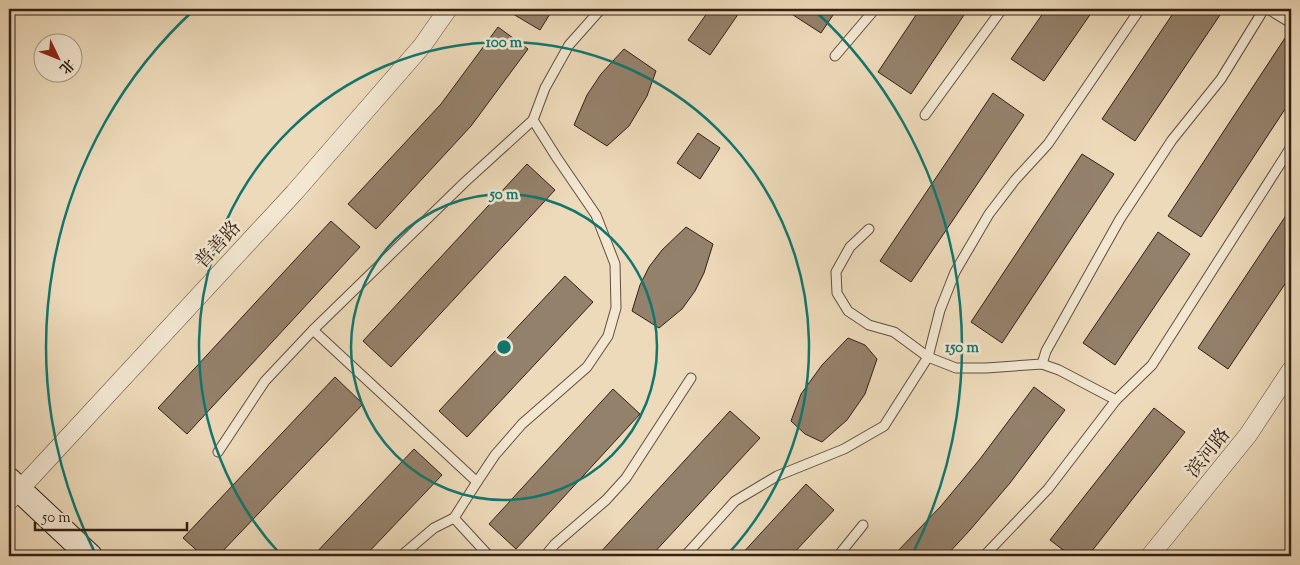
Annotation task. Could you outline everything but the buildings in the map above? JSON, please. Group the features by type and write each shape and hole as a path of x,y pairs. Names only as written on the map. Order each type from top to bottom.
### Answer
{"street":[{"name":"普善路","path":"12,490 294,193 422,46 448,9"},
{"name":"滨河路","path":"1150,556 1248,435 1291,370"},
{"path":"12,490 90,556"}],"lane":[{"path":"218,452 265,381 313,330 465,182 534,120 545,88 569,44 600,9"},
{"path":"835,56 875,9"},
{"path":"925,115 1002,9"},
{"path":"685,556 735,501 777,476 844,449 884,426 928,357 940,310 955,272 990,214 1014,180 1048,144 1140,9"},
{"path":"1042,364 1046,351 1120,219 1172,140 1221,79 1264,9"},
{"path":"1268,9 1291,23"},
{"path":"401,556 434,528 454,518 495,455 522,424 587,367 608,336 616,308 615,264 596,216 534,120"},
{"path":"984,556 1048,489 1116,400 1152,365 1291,147"},
{"path":"869,228 850,247 836,272 837,293 848,311 869,325 894,332 928,357 956,368 1042,364 1059,370 1116,400"},
{"path":"313,330 477,482"},
{"path":"545,556 555,544 606,500 626,478 691,378"},
{"path":"454,518 489,556"},
{"path":"838,556 863,524"}]}
